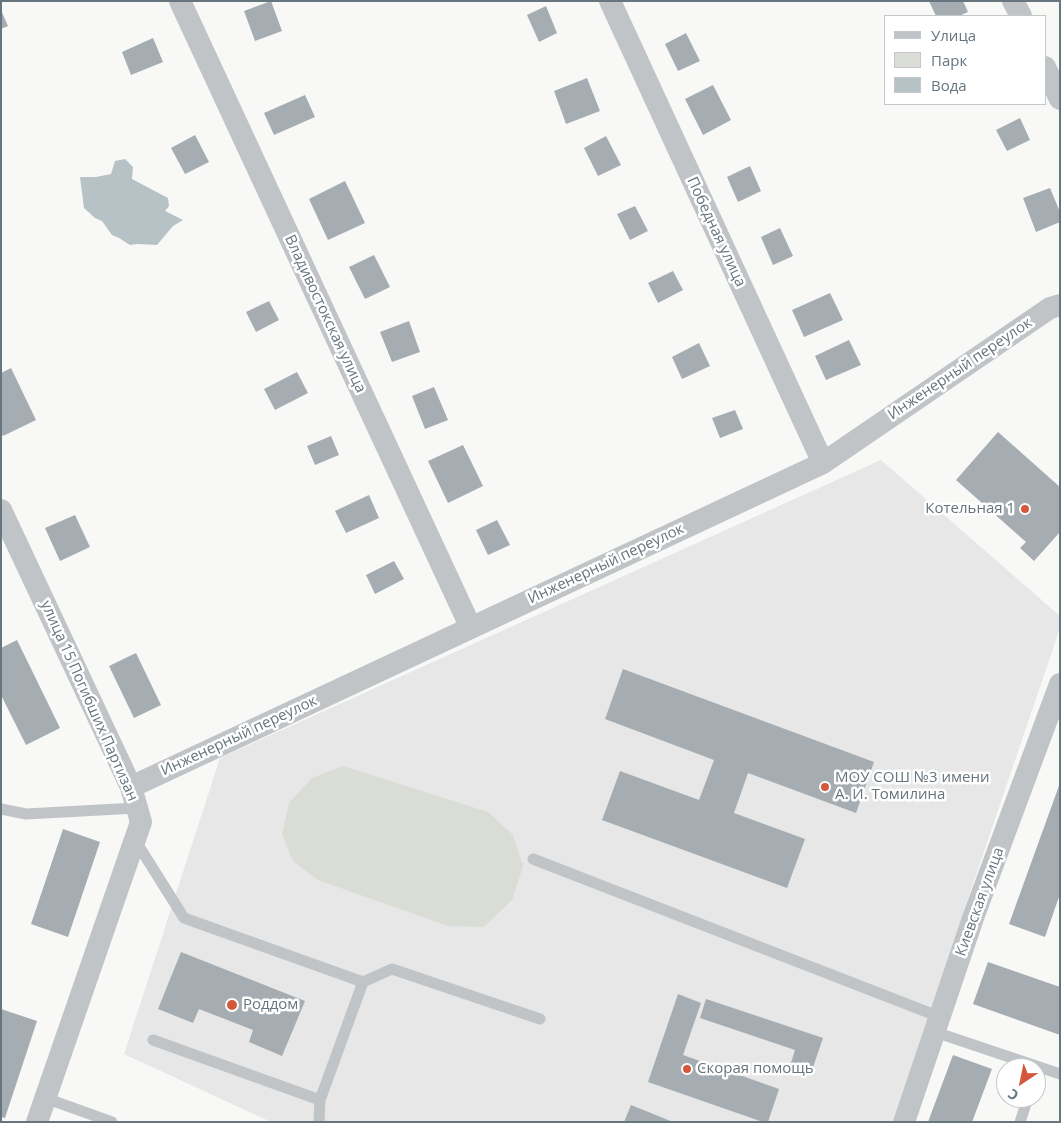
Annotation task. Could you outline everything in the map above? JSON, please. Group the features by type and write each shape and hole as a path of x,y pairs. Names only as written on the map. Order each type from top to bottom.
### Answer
{"street":[{"name":"Владивостокская улица","path":"180,1 471,628"},
{"name":"Победная улица","path":"610,1 823,463"},
{"path":"1014,1 1021,15"},
{"path":"1046,69 1060,99"},
{"name":"Инженерный переулок","path":"134,798 471,628 823,463 1050,308 1060,306"},
{"name":"улица 15 Погибших Партизан","path":"1,510 134,798 141,822 37,1122"},
{"name":"Киевская улица","path":"904,1122 976,909 1060,684"}],"lane":[{"path":"1,809 26,814 134,798"},
{"path":"135,840 184,918 363,982 392,969 540,1019"},
{"path":"533,859 1060,1074"},
{"path":"319,1122 320,1100 363,982"},
{"path":"153,1040 320,1100"},
{"path":"45,1098 112,1122"},
{"path":"1020,1122 1025,1108"}],"shaded area":[{"path":"881,460 1060,616 1060,628 892,1122 271,1122 124,1054 220,758"}],"green space":[{"path":"343,766 488,812 513,835 523,866 512,900 484,927 448,926 318,880 293,861 282,834 289,803 312,778"}],"water":[{"path":"125,159 133,167 132,179 168,198 169,206 165,211 183,220 173,226 157,245 130,245 112,235 102,221 95,218 84,208 80,177 96,177 111,174 115,161"}],"building":[{"path":"271,1 282,31 255,41 244,11"},
{"path":"929,1 963,1 968,12 961,15 936,15"},
{"path":"546,6 557,33 539,42 527,15"},
{"path":"1,10 8,26 1,29"},
{"path":"686,33 700,61 678,71 665,44"},
{"path":"153,38 163,62 131,75 122,52"},
{"path":"587,78 600,111 566,124 554,91"},
{"path":"713,85 731,120 703,135 685,99"},
{"path":"305,95 315,117 274,135 264,113"},
{"path":"1020,118 1030,140 1007,151 996,130"},
{"path":"195,135 209,162 185,174 171,148"},
{"path":"606,136 621,165 598,176 584,148"},
{"path":"750,166 761,191 738,202 727,177"},
{"path":"345,181 365,223 328,240 309,199"},
{"path":"1050,188 1060,212 1060,222 1036,232 1023,198"},
{"path":"635,206 648,231 630,240 617,214"},
{"path":"780,228 793,256 773,265 761,237"},
{"path":"374,255 390,287 365,299 349,267"},
{"path":"673,271 683,290 658,303 648,283"},
{"path":"830,293 843,320 804,337 792,310"},
{"path":"269,301 279,320 256,332 246,312"},
{"path":"409,321 420,352 392,362 380,332"},
{"path":"849,340 861,365 826,380 815,356"},
{"path":"699,343 710,366 682,379 672,357"},
{"path":"11,368 36,420 3,436 1,432 1,373"},
{"path":"297,372 308,393 275,410 264,389"},
{"path":"434,387 448,420 425,429 412,396"},
{"path":"735,410 743,429 720,438 712,418"},
{"name":"Котельная 1","path":"998,432 1060,487 1060,532 1034,561 1020,548 1026,542 956,480"},
{"path":"331,436 339,455 315,465 307,446"},
{"path":"463,445 483,486 448,503 428,461"},
{"path":"369,495 379,518 346,533 335,511"},
{"path":"75,515 90,547 60,561 45,528"},
{"path":"497,520 510,545 488,555 476,530"},
{"path":"394,561 404,579 375,594 366,575"},
{"path":"17,640 60,728 26,745 1,695 1,648"},
{"path":"136,653 161,705 134,718 109,666"},
{"name":"МОУ СОШ №3 имени А. И. Томилина","path":"623,669 874,762 856,813 748,773 734,813 805,839 787,888 602,820 620,771 699,800 714,760 605,719"},
{"path":"1060,783 1060,894 1045,937 1009,924"},
{"path":"63,829 100,842 68,937 31,924"},
{"name":"Роддом","path":"181,952 305,1001 282,1056 249,1042 253,1030 199,1009 193,1023 158,1009"},
{"path":"988,962 1060,987 1060,1035 973,1004"},
{"name":"Скорая помощь","path":"678,994 701,1003 683,1055 779,1089 768,1122 763,1122 648,1082"},
{"path":"706,999 823,1038 811,1073 790,1066 795,1050 700,1018"},
{"path":"1,1009 37,1021 5,1118 1,1117"},
{"path":"953,1055 992,1069 972,1122 928,1122"},
{"path":"631,1105 673,1122 624,1122"}],"place":[{"name":"Котельная 1","path":"1025,509"},
{"name":"МОУ СОШ №3 имени А. И. Томилина","path":"825,787"},
{"name":"Роддом","path":"232,1005"},
{"name":"Скорая помощь","path":"687,1069"}]}
